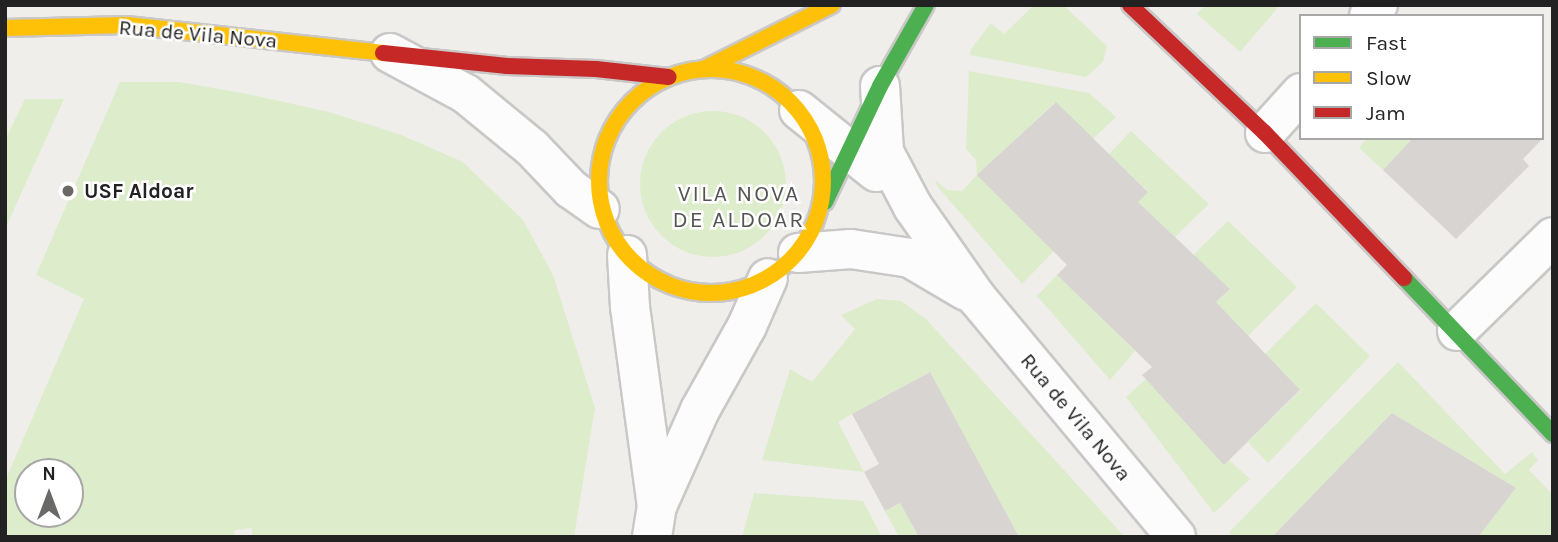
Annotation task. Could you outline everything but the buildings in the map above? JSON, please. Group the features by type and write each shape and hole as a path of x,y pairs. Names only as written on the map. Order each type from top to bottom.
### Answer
{"street":[{"path":"832,5 704,69 669,77 638,95 615,122 602,155 600,209 626,255 657,279 693,292 732,292 768,278 798,253 817,220 880,86 926,5"},
{"path":"1130,5 1265,133 1553,434"},
{"name":"Rua de Vila Nova","path":"5,28 127,25 507,66 596,69 669,77"},
{"name":"Rua de Vila Nova","path":"390,53 466,94 532,148 571,189 600,209"},
{"path":"704,69 739,72 772,86 799,110 818,144 824,182 817,220"},
{"name":"Rua de Vila Nova","path":"880,86 884,152 913,207 976,298 1176,537"},
{"path":"1265,133 1299,95"},
{"name":"Rua de Vila Nova","path":"799,110 850,150 913,207"},
{"path":"1457,331 1553,237"},
{"name":"Rua de Vila Nova","path":"798,253 851,249 910,258 976,298"},
{"path":"626,255 655,522"},
{"path":"655,522 700,410 747,326 768,278"}],"green space":[{"path":"1034,5 1063,5 1107,46 1103,62 1086,77 970,55 971,49 991,23 1004,34"},
{"path":"1205,5 1280,5 1240,52 1197,14"},
{"path":"969,71 1089,93 1116,117 1093,139 1055,102 978,175 1054,251 1022,284 937,186 935,180 947,190 962,191 977,175 976,160 966,149"},
{"path":"120,82 179,82 329,112 399,134 463,162 523,220 553,275 595,408 574,537 252,537 252,528 235,530 234,537 5,537 5,481 14,460 14,528 84,528 84,458 15,458 84,299 36,275"},
{"path":"25,99 64,99 5,229 5,140"},
{"path":"713,111 741,117 764,133 780,156 786,184 780,212 764,235 741,251 713,257 685,251 662,235 646,212 640,184 646,156 662,133 685,117"},
{"path":"1131,131 1209,204 1175,237 1138,202 1148,191 1109,154"},
{"path":"1365,140 1411,140 1383,170 1359,148"},
{"path":"1228,221 1297,287 1248,336 1216,302 1230,289 1193,255"},
{"path":"1057,275 1135,351 1110,380 1037,296"},
{"path":"877,299 901,301 926,319 1125,537 1019,537 929,372 838,422 864,472 762,460 790,369 812,382 855,329 841,315"},
{"path":"1316,303 1370,356 1268,463 1248,442 1300,391 1265,354"},
{"path":"1398,362 1505,474 1532,452 1538,460 1529,470 1553,495 1553,537 1477,537 1516,488 1392,413 1272,537 1232,537 1229,532"},
{"path":"1146,379 1224,464 1229,460 1250,479 1214,513 1126,397"},
{"path":"754,493 863,501 882,537 742,537"},
{"path":"900,503 919,537 899,537 885,511"}],"traffic: fast":[{"path":"825,202 880,86 926,5"},
{"path":"1404,278 1553,434"}],"traffic: slow":[{"path":"704,69 832,5"},
{"path":"5,28 127,25 383,53"},
{"path":"711,69 754,78 773,88 790,102 804,119 814,138 823,181 814,224 804,243 790,260 773,274 754,284 711,293 668,284 649,274 632,260 618,243 608,224 599,181 608,138 618,119 632,102 649,88 668,78 711,69"}],"traffic: jam":[{"path":"1130,5 1265,133 1404,278"},
{"path":"383,53 507,66 596,69 669,77"}],"place":[{"name":"USF Aldoar","path":"68,191"}],"district":[{"name":"VILA NOVA DE ALDOAR","path":"739,207"}]}
